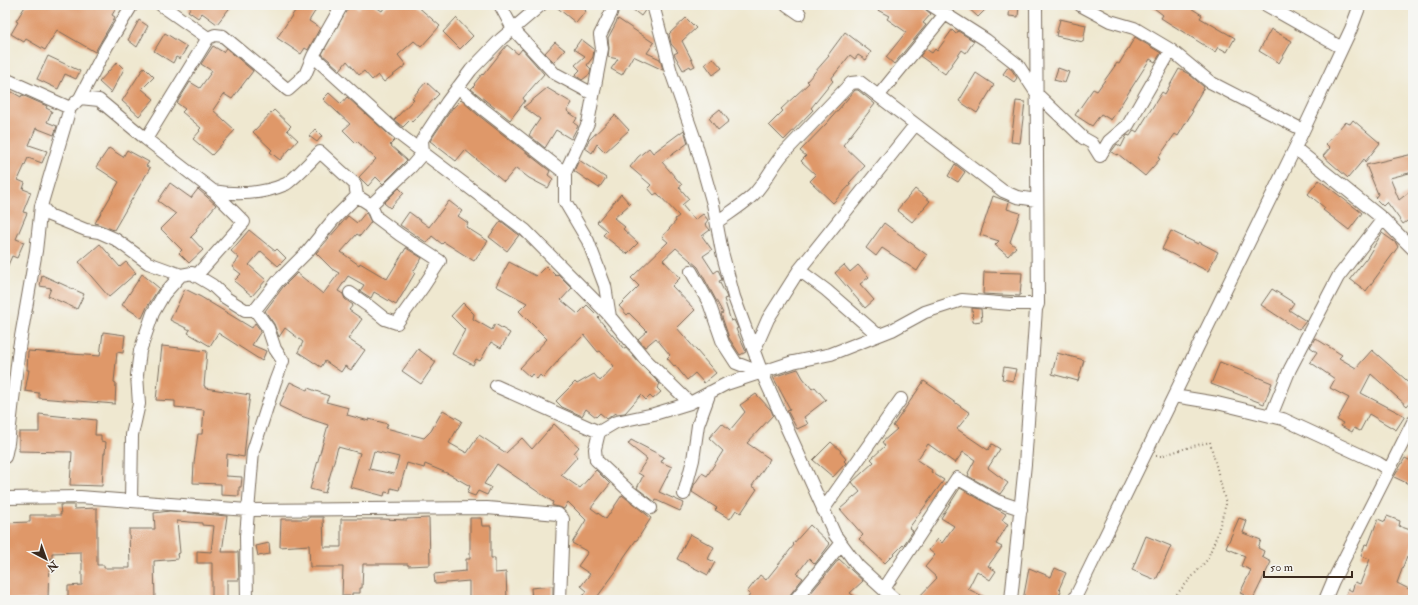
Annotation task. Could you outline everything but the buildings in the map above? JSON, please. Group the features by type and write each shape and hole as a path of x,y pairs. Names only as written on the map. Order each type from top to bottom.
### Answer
{"street":[{"path":"5,457 19,348 36,251 41,206 70,108 80,98 107,46 132,5"},
{"path":"161,5 208,38"},
{"path":"146,139 208,38 215,34 223,36 288,90 305,75 313,56 342,5"},
{"path":"500,5 513,29 554,73 593,94"},
{"path":"371,205 411,167 423,153 422,140 470,70 513,29 541,5"},
{"path":"610,317 605,286 588,241 565,202 565,174 588,122 602,49 600,35 611,13 613,5"},
{"path":"653,5 671,72 694,137 717,222 722,252 734,296 762,373 834,535 858,566 895,600"},
{"path":"787,5 800,14"},
{"path":"931,5 986,40 1018,65 1037,94 1083,138 1092,143 1100,156 1109,141 1128,126 1171,50"},
{"path":"1011,600 1026,464 1036,309 1038,304 1036,5"},
{"path":"1080,5 1110,21 1134,28 1171,50 1210,82 1303,130"},
{"path":"1266,5 1342,48"},
{"path":"1074,600 1295,148 1342,48 1360,5"},
{"path":"879,95 945,14"},
{"path":"313,56 400,135 525,230 556,260 610,317 645,359 690,403"},
{"path":"5,79 70,108"},
{"path":"717,222 754,194 768,177 773,166 783,154 851,83 860,82 1003,191 1017,197 1037,200"},
{"path":"458,87 483,109 565,174"},
{"path":"80,98 99,100 146,139 212,190 244,222 196,276"},
{"path":"754,351 768,319 799,270 915,125"},
{"path":"1295,148 1383,218 1413,249"},
{"path":"212,190 229,194 259,192 287,183 320,152 355,184 357,196 371,205 376,217 400,235 440,261 397,323 385,319 350,294"},
{"path":"255,310 277,282 306,252 333,220 357,196"},
{"path":"41,206 49,215 86,230 99,232 115,239 148,263 181,275 192,274 212,285 226,298 245,310 255,310"},
{"path":"1271,416 1290,369 1338,277 1383,218"},
{"path":"799,270 826,290 878,336"},
{"path":"691,271 709,303 723,343 736,362 762,373"},
{"path":"131,501 132,435 139,404 137,375 140,351 153,314 164,294 181,275"},
{"path":"651,508 629,491 596,460 595,449 599,432 616,422 654,414 690,403 726,384 793,362 831,354 878,336 925,312 962,300 1011,304 1038,304"},
{"path":"247,600 247,510 254,451 283,361 275,349 268,328 255,310"},
{"path":"496,386 599,432"},
{"path":"684,494 698,425 710,392"},
{"path":"1174,396 1217,403 1283,418 1378,463 1389,470"},
{"path":"823,510 901,399"},
{"path":"1325,600 1333,580 1413,422"},
{"path":"884,589 957,478 997,501 1021,509"},
{"path":"5,498 80,497 247,510 487,508 558,514 563,519 560,600"},
{"path":"795,600 841,544"}],"path":[{"path":"1145,455 1160,456 1210,442 1226,504 1217,535 1207,560 1176,595 1174,600"}]}
